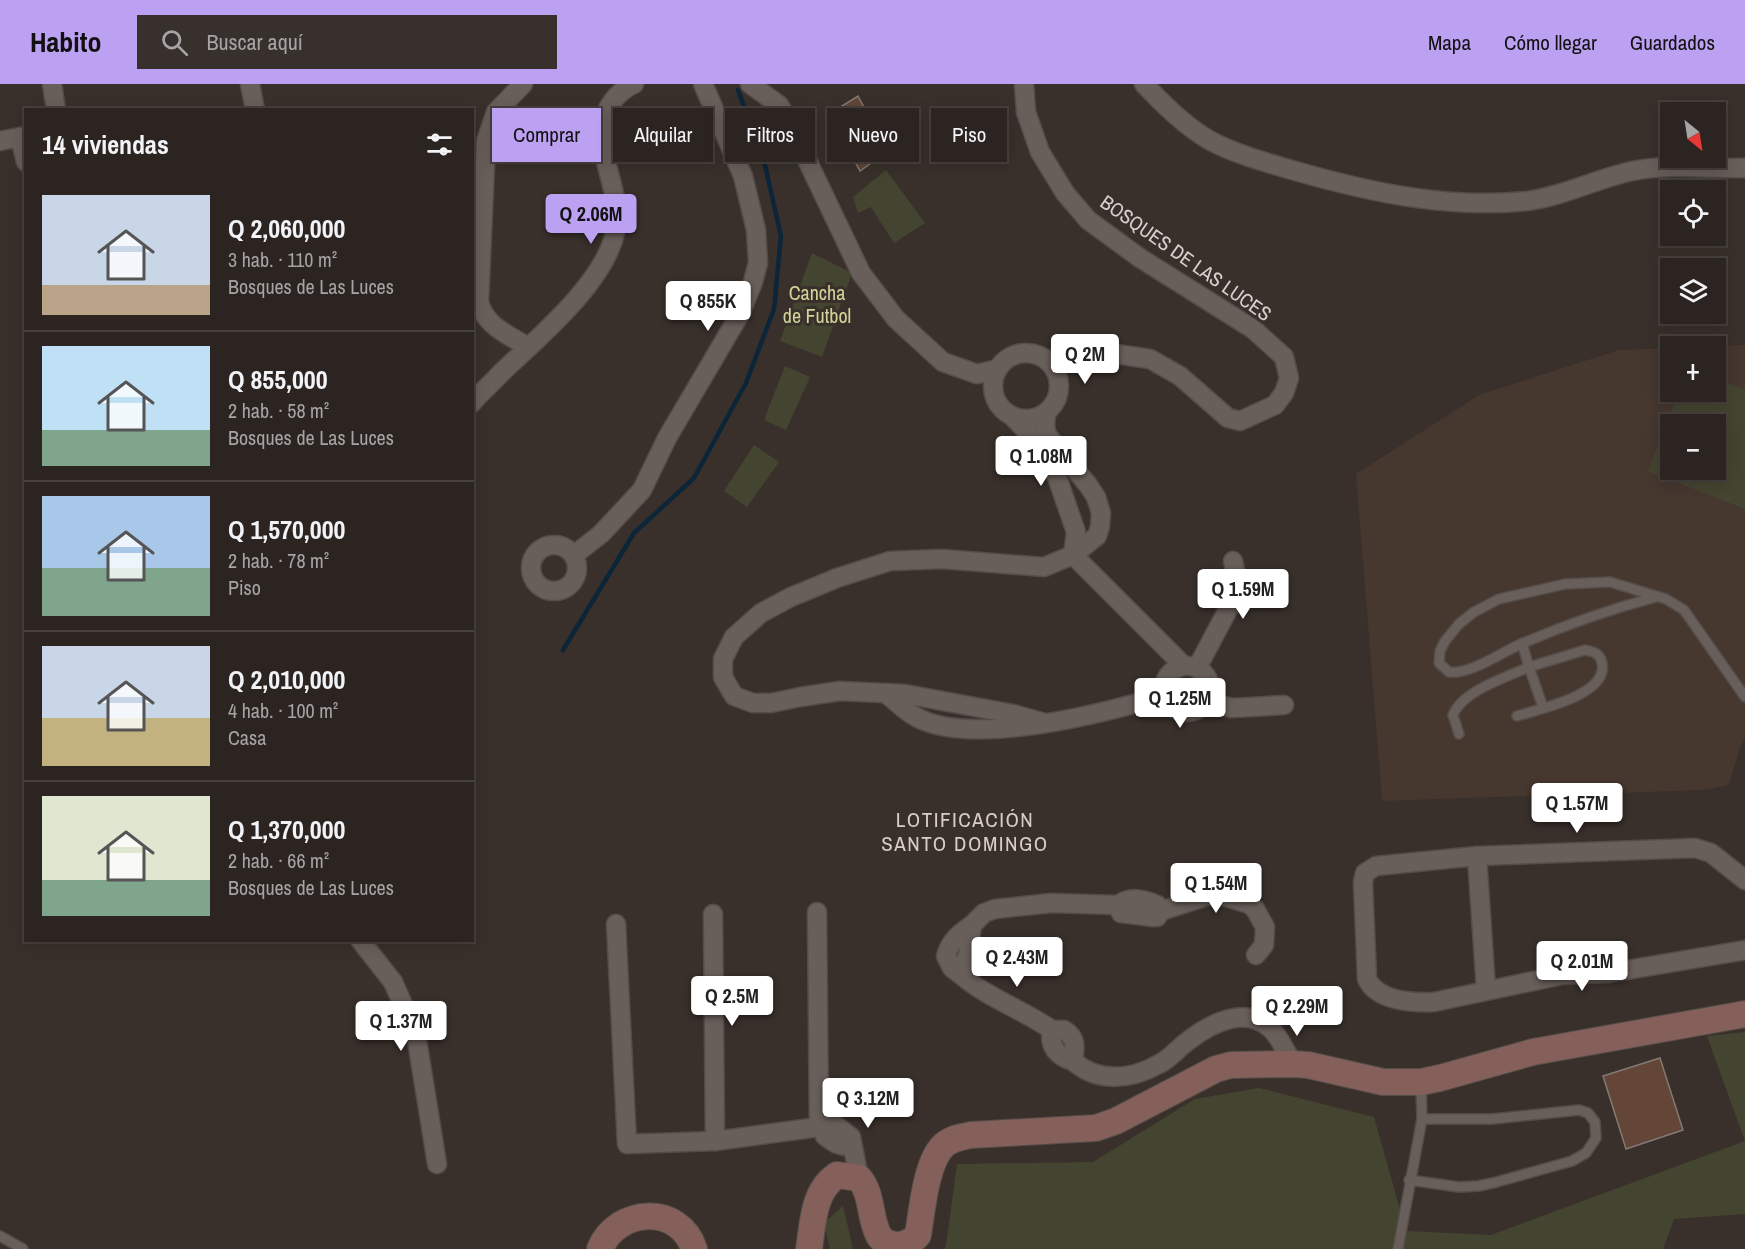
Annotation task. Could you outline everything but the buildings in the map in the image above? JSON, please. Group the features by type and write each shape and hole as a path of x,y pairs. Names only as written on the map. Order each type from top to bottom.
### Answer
{"main road":[{"path":"809,1249 816,1206 823,1189 830,1179 837,1175 859,1178 866,1187 879,1236 889,1246 900,1247 911,1243 918,1235 930,1172 943,1146 954,1138 1096,1128 1116,1121 1216,1068 1231,1065 1308,1065 1383,1082 1421,1082 1533,1052 1745,1014"},
{"path":"600,1249 612,1229 626,1219 651,1216 668,1219 680,1227 692,1241 694,1249"}],"street":[{"path":"52,84 56,108"},
{"path":"250,84 255,108"},
{"path":"523,84 496,112 486,141 479,302 490,323 528,347"},
{"path":"574,555 601,534 642,490 686,403 740,314 753,282 758,263 756,230 743,176 703,84"},
{"path":"750,84 779,105 861,273 896,319 943,362 970,373 984,374 998,369 1009,358 1018,354 1038,355 1046,359 1058,375 1059,390"},
{"name":"BOSQUES DE LAS LUCES","path":"1024,84 1026,112 1040,152 1065,193 1088,220 1140,258 1253,329 1284,357 1289,378 1284,393 1275,405 1240,421 1228,418 1180,376 1150,359 1116,354 1067,363 1046,359"},
{"path":"1144,84 1176,116 1208,139 1226,148 1342,185 1405,197 1467,202 1528,200 1567,192 1630,172 1662,166 1745,168"},
{"path":"474,400 585,289 603,264 615,234 617,216 601,135 602,121 609,105 625,85"},
{"path":"0,141 22,136"},
{"path":"1014,418 1025,420 1046,413 1054,405 1059,390 1070,374 1089,359"},
{"path":"998,369 993,384 998,405 1032,437 1057,477 1076,532 1073,555"},
{"path":"970,373 994,395"},
{"path":"1045,723 1013,714 905,694 840,691 771,703 753,703 734,696 723,678 723,659 734,637 761,613 791,597 837,578 890,561 942,559 1044,567 1073,555 1096,536 1100,527 1101,513 1096,497 1088,485 1047,435 1046,413"},
{"path":"1073,555 1191,667 1203,673 1210,686 1206,701 1201,706 1187,712 1173,707 1165,695 1165,682 1168,676 1178,668 1191,667"},
{"path":"1191,667 1233,600 1237,579 1233,561"},
{"path":"886,693 919,719 947,728 991,729 1045,723 1112,711 1165,695"},
{"path":"1206,701 1232,708 1284,705"},
{"path":"1745,880 1722,860 1711,853 1695,848 1477,856 1377,866 1365,873 1363,882 1367,978 1373,989 1394,998 1415,1003 1434,1002 1562,975 1609,972 1745,950"},
{"path":"1477,856 1486,990"},
{"path":"1256,955 1264,945 1266,927 1255,909 1249,904 1223,896 1207,896 1161,911 1157,905 1126,899 1118,905 1051,903 995,909 984,913 955,937 948,947 946,956 952,968 977,989 1052,1030 1053,1047 1062,1057 1073,1061 1084,1071 1100,1076 1118,1077 1147,1070 1160,1064 1205,1030 1235,1017 1245,1016 1252,1017 1271,1029 1293,1064"},
{"path":"817,912 822,1129 825,1136 832,1142 843,1147 852,1146 859,1178"},
{"path":"714,914 715,1141"},
{"path":"615,924 627,1144 715,1141 822,1129"},
{"path":"362,942 393,982 416,1034 437,1164"}],"lane":[{"path":"1656,597 1600,614 1522,643 1463,671 1449,672 1439,663 1440,651 1459,624 1474,612 1499,599 1565,584 1610,582 1666,599 1684,610 1745,697"},
{"path":"1522,643 1543,707"},
{"path":"1459,734 1453,715 1460,703 1476,692 1529,667 1585,650 1600,656 1603,665 1602,674 1592,687 1579,695 1517,716"},
{"path":"1398,1249 1409,1179 1422,1119 1421,1082"},
{"path":"1409,1179 1459,1187 1492,1183 1580,1157 1592,1146 1596,1138 1595,1122 1588,1113 1579,1110 1492,1119 1422,1119"},
{"path":"0,1236 23,1249"}],"shaded area":[{"path":"1745,345 1745,738 1740,747 1729,785 1703,790 1382,801 1356,474 1479,395 1619,350 1660,348 1660,402 1726,402 1726,346"}],"green space":[{"path":"886,170 925,223 894,243 871,207 858,213 853,197"},
{"name":"Cancha de Futbol","path":"812,253 852,273 822,357 780,341"},
{"path":"785,366 810,377 786,430 764,420"},
{"path":"1726,383 1745,390 1745,509 1671,480 1726,480 1726,414 1670,414 1675,402 1726,402"},
{"path":"1660,440 1660,476 1648,471"},
{"path":"754,445 779,462 747,507 724,491"},
{"path":"1745,1032 1745,1141 1707,1036"},
{"path":"1259,1088 1374,1117 1406,1231 1491,1235 1745,1141 1745,1214 1674,1219 1663,1249 944,1249 957,1164 1093,1162 1195,1099"},
{"path":"843,1206 853,1249 830,1249 824,1223"}],"waterway":[{"path":"563,650 634,533 694,478 746,383 774,309 781,236 764,161 738,90"}],"district":[{"name":"LOTIFICACIÓN SANTO DOMINGO","path":"965,832"}]}
